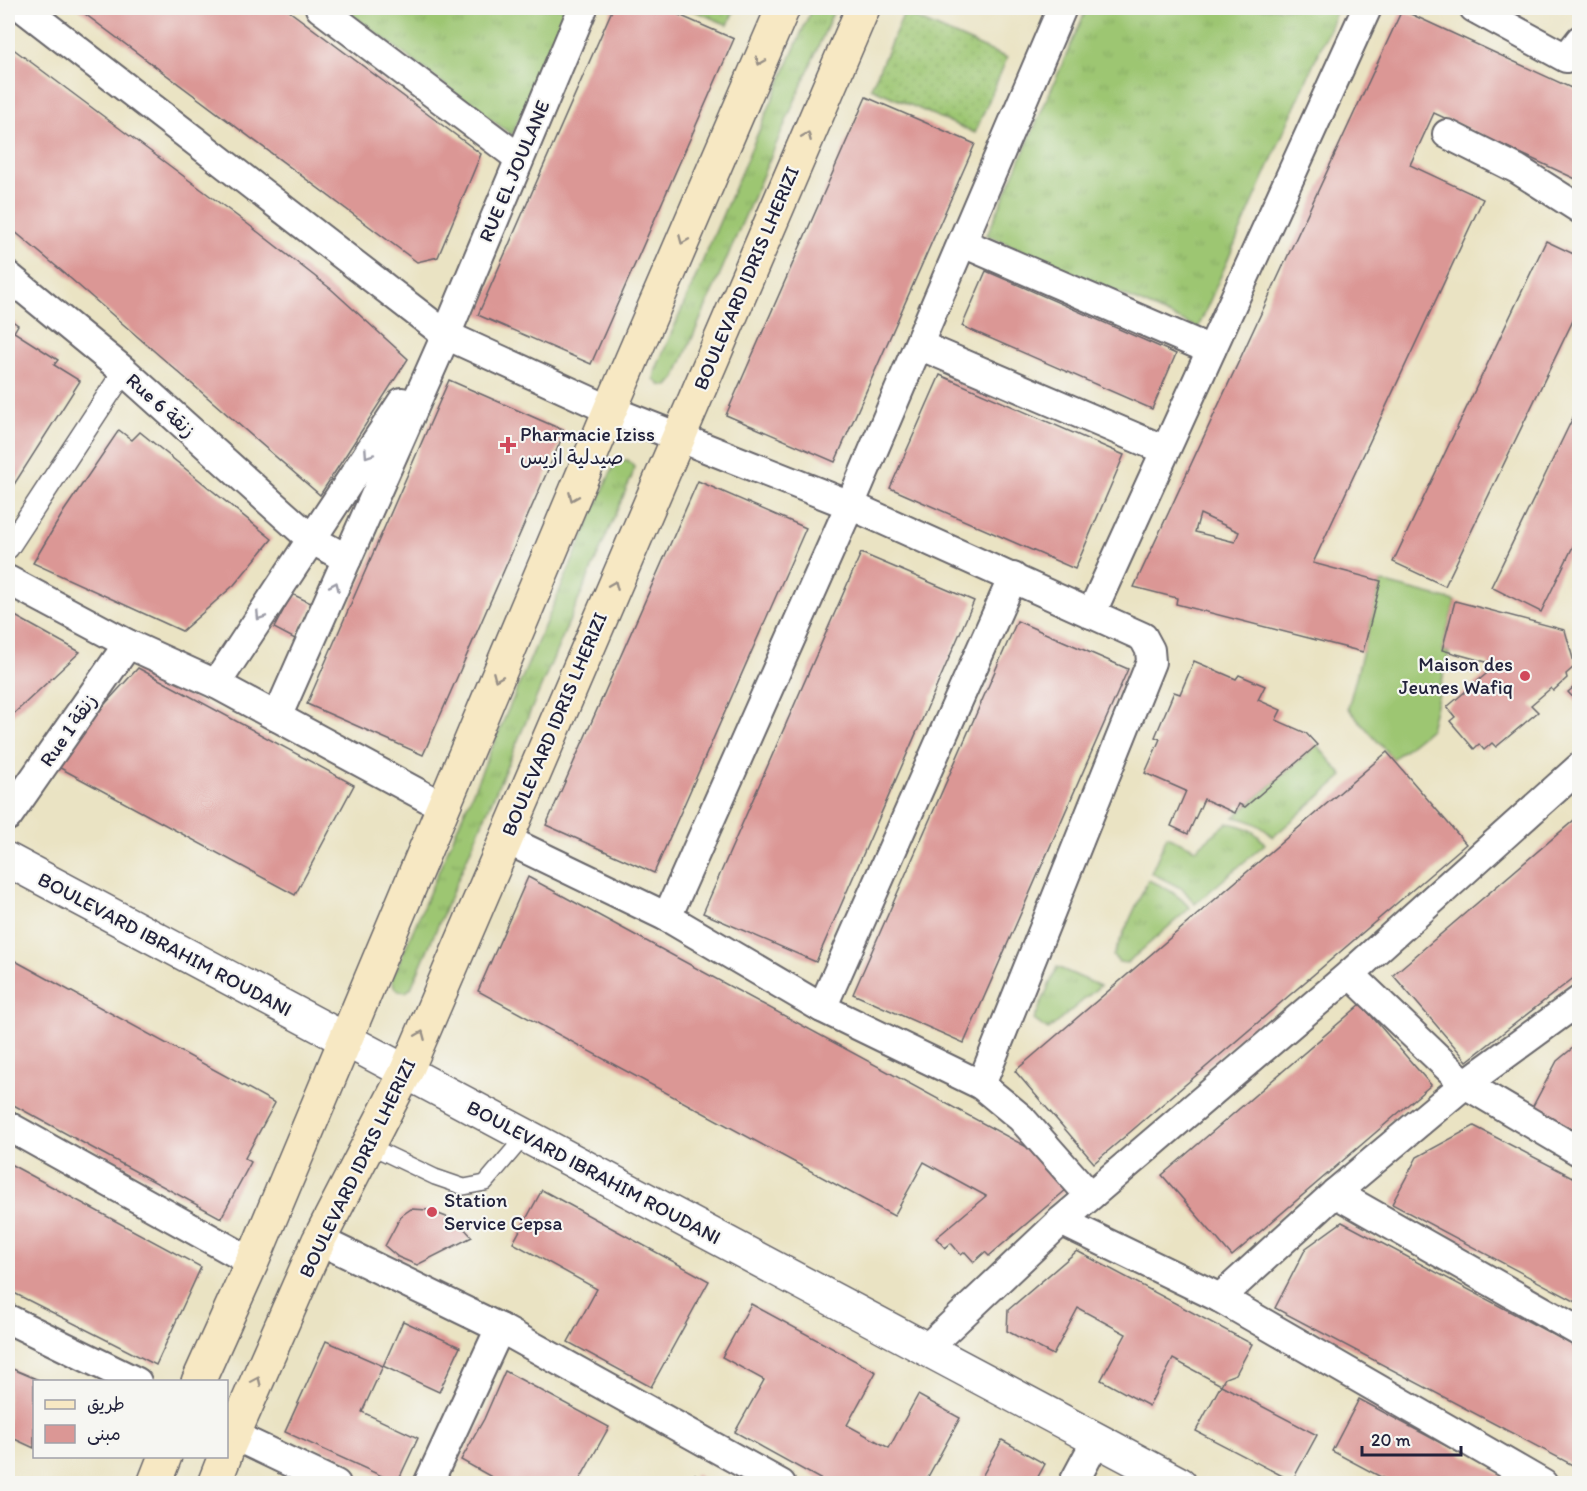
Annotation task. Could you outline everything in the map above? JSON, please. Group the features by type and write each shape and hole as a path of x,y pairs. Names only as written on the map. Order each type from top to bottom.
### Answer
{"main road":[{"path":"199,1380 252,1262 442,806 783,8"},
{"name":"BOULEVARD IDRIS LHERIZI","path":"228,1448 319,1240 405,1072 863,8"},
{"path":"154,1484 164,1458"},
{"name":"BOULEVARD IDRIS LHERIZI","path":"214,1484 224,1458"}],"street":[{"path":"23,8 446,335 610,410 850,505 1143,637 1150,650 1151,662 981,1085"},
{"path":"320,8 519,158"},
{"name":"RUE EL JOULANE","path":"446,335 583,8"},
{"path":"667,917 850,505 1062,8"},
{"path":"1091,614 1366,8"},
{"path":"1474,8 1575,56"},
{"path":"1447,134 1517,169 1580,209"},
{"path":"963,243 1210,350"},
{"name":"Rue 6 زنقة","path":"8,276 124,371 311,539 347,559"},
{"path":"216,684 446,335"},
{"path":"277,717 446,335"},
{"path":"919,345 1165,450"},
{"path":"8,548 124,371"},
{"path":"822,1008 1013,577"},
{"path":"8,580 128,644 216,684 442,806"},
{"name":"Rue 1 زنقة","path":"8,816 128,644"},
{"path":"926,1349 1061,1221 1350,974 1580,767"},
{"path":"505,839 667,917 822,1008 981,1085 1021,1118 1090,1196"},
{"name":"BOULEVARD IBRAHIM ROUDANI","path":"8,860 1180,1484"},
{"path":"1350,974 1465,1084 1580,1152"},
{"path":"1220,1298 1335,1193 1465,1084 1580,1000"},
{"path":"8,1126 252,1262"},
{"path":"1335,1193 1580,1332"},
{"path":"1061,1221 1220,1298 1543,1484"},
{"path":"319,1240 500,1328 781,1484"},
{"path":"8,1319 133,1380"},
{"path":"428,1484 500,1328"},
{"path":"1073,1484 1097,1439"},
{"path":"228,1448 336,1484"}],"lane":[{"path":"368,1145 435,1178 464,1187 485,1183 525,1136"}],"green space":[{"path":"343,8 568,8 512,135"},
{"path":"688,8 735,8 728,25"},
{"path":"812,8 835,8 675,378 668,386 660,385 654,379 656,369"},
{"path":"1087,8 1338,8 1198,328 987,235"},
{"path":"904,13 1007,58 975,133 871,88"},
{"path":"628,460 634,467 632,476 411,988 406,992 399,991 392,979 613,467 619,461"},
{"path":"1381,582 1455,601 1442,650 1449,653 1430,729 1393,759 1348,708"},
{"path":"1317,745 1343,776 1273,837 1255,824 1234,817"},
{"path":"1227,823 1248,829 1265,844 1195,904 1183,889 1151,873 1167,836 1196,849"},
{"path":"1148,880 1171,891 1190,908 1127,963 1119,962 1113,956"},
{"path":"1057,967 1100,986 1048,1030 1034,1020"}],"building":[{"path":"77,8 285,8 481,154 438,257 417,262"},
{"path":"613,8 663,8 734,39 591,364 478,315"},
{"path":"1402,10 1580,92 1580,181 1434,113 1410,165 1483,199 1313,563 1381,581 1363,652 1176,604 1177,598 1134,587","holes":["1200,514 1239,532 1235,542 1195,532"]},
{"path":"8,45 331,289 408,359 320,495 8,226"},
{"path":"866,97 975,144 835,462 726,415"},
{"path":"1546,241 1580,257 1580,306 1445,586 1393,562"},
{"path":"986,271 1176,354 1152,409 962,326"},
{"path":"8,318 18,325 14,332 58,360 54,365 80,381 8,494"},
{"path":"940,375 1124,455 1075,569 890,488"},
{"path":"449,380 565,431 423,755 307,704"},
{"path":"1580,403 1580,532 1541,612 1491,587"},
{"path":"119,430 132,440 140,432 272,539 234,585 182,631 33,563 64,511"},
{"path":"698,481 806,528 654,873 546,825"},
{"path":"861,553 974,601 816,962 703,913"},
{"path":"292,594 313,604 295,639 274,628"},
{"name":"Maison des Jeunes Wafiq","path":"1455,601 1565,630 1575,666 1566,674 1567,678 1553,691 1551,688 1531,705 1538,712 1496,747 1492,743 1484,750 1479,744 1474,749 1450,721 1455,717 1447,707 1492,669 1486,662 1442,650"},
{"path":"8,612 80,652 8,719"},
{"path":"1017,621 1128,669 964,1043 853,994"},
{"path":"1194,661 1236,679 1239,675 1265,686 1258,700 1281,710 1276,720 1306,733 1317,745 1245,807 1239,804 1235,813 1204,799 1188,834 1171,826 1186,791 1145,773 1160,739 1155,737 1174,692 1180,694"},
{"path":"138,668 354,785 295,895 51,763"},
{"path":"1579,670 1580,705 1568,692 1575,686"},
{"path":"1387,752 1466,844 1094,1163 1015,1071"},
{"path":"1580,815 1580,973 1467,1061 1393,975"},
{"path":"528,877 1036,1152 1067,1189 989,1256 985,1252 974,1262 965,1252 961,1255 951,1243 945,1248 936,1238 986,1196 924,1162 894,1216 478,991"},
{"path":"8,957 275,1103 245,1158 251,1162 221,1218 8,1102"},
{"path":"1361,1004 1431,1085 1232,1256 1162,1175"},
{"path":"1580,1042 1580,1133 1532,1108 1557,1061"},
{"path":"1474,1126 1580,1181 1580,1304 1392,1204 1417,1157"},
{"path":"8,1163 201,1267 156,1365 8,1290"},
{"path":"542,1190 709,1281 651,1387 568,1342 597,1289 513,1243"},
{"path":"411,1209 428,1210 449,1218 463,1227 472,1237 417,1265 398,1257 385,1246 401,1216"},
{"path":"1342,1222 1580,1349 1580,1469 1275,1308 1306,1248"},
{"path":"1077,1251 1252,1344 1236,1374 1225,1378 1221,1385 1173,1359 1149,1406 1101,1380 1126,1334 1078,1308 1053,1355 1007,1331 1008,1310"},
{"path":"751,1304 876,1372 847,1425 889,1448 918,1395 960,1418 924,1484 829,1484 735,1432 764,1380 722,1357"},
{"path":"403,1321 460,1347 439,1392 383,1366"},
{"path":"326,1341 383,1366 362,1412 418,1438 397,1483 285,1432"},
{"path":"8,1367 39,1380 33,1380 33,1448 8,1436"},
{"path":"505,1371 609,1427 579,1481 584,1484 504,1484 461,1460 484,1419"},
{"path":"1221,1385 1317,1435 1292,1481 1196,1431"},
{"path":"1359,1399 1517,1484 1394,1484 1332,1451"},
{"path":"1002,1440 1045,1464 1034,1484 978,1484"},
{"path":"695,1474 712,1484 690,1484"}],"place":[{"name":"Pharmacie Iziss صيدلية ازيس","path":"508,445"},
{"name":"Maison des Jeunes Wafiq","path":"1525,676"},
{"name":"Station Service Cepsa","path":"432,1212"}]}
